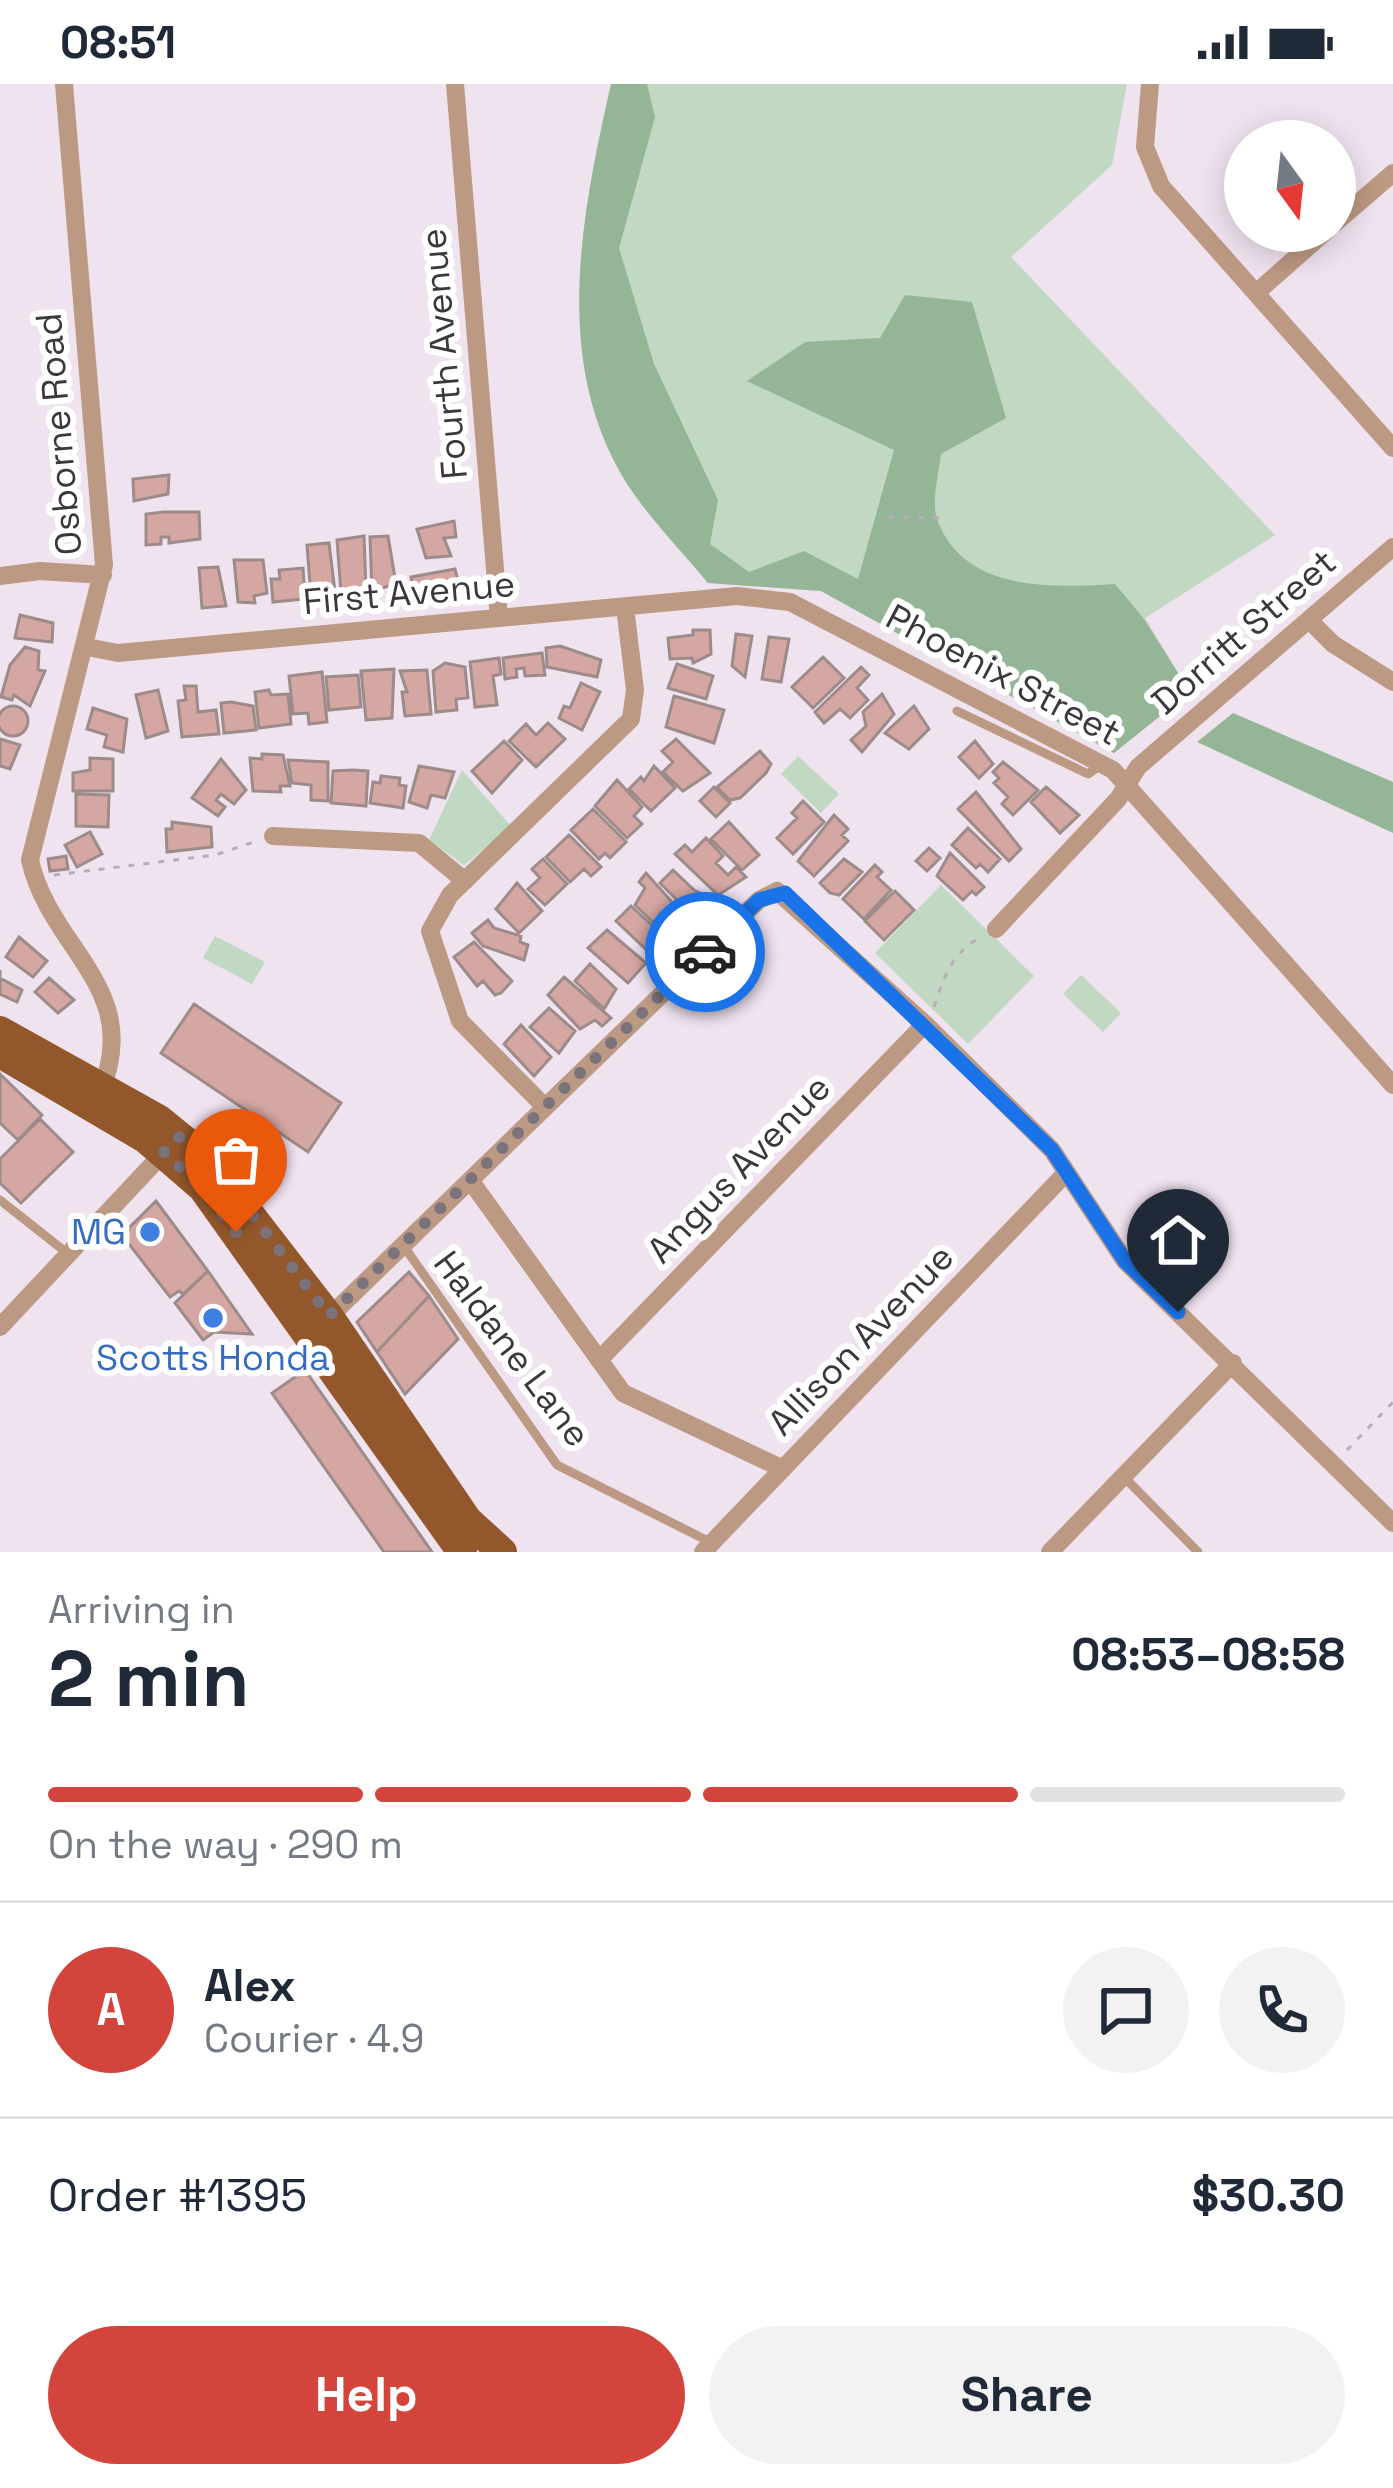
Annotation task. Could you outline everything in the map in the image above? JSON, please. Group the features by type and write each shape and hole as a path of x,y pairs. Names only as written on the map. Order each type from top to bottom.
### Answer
{"main road":[{"path":"0,1031 230,1185 329,1316 447,1492 502,1552"},
{"path":"0,1054 99,1096"},
{"path":"172,1144 462,1552"}],"street":[{"name":"Osborne Road","path":"64,84 103,575 30,860 108,1002 112,1050 99,1096"},
{"name":"Fourth Avenue","path":"455,84 499,618"},
{"path":"1150,84 1145,148 1161,186 1393,448"},
{"path":"1356,206 1393,173"},
{"path":"1256,292 1302,252"},
{"name":"Dorritt Street","path":"996,929 1126,784 1393,547"},
{"path":"0,576 40,571 103,575"},
{"name":"First Avenue","path":"87,647 118,653 737,596"},
{"name":"Phoenix Street","path":"737,596 775,598 812,611 1102,764 1126,784 1393,1085"},
{"path":"545,1107 467,1030 436,962 432,923 465,881 631,719 635,690 625,607"},
{"path":"1309,620 1333,644 1393,682"},
{"path":"273,836 419,843 465,881"},
{"path":"329,1316 759,900 785,893 1052,1150 1125,1261 1393,1522"},
{"name":"Angus Avenue","path":"599,1360 925,1024"},
{"path":"0,1327 172,1144"},
{"name":"Allison Avenue","path":"708,1547 1066,1173"},
{"path":"470,1180 623,1393 783,1469"},
{"path":"1050,1552 1232,1363"}],"lane":[{"path":"957,710 1088,775 1102,764"},
{"path":"0,1200 67,1253"},
{"name":"Haldane Lane","path":"403,1245 557,1466 708,1547"},
{"path":"1123,1476 1198,1552"}],"path":[{"path":"888,518 947,518"},
{"path":"51,875 197,858 253,842"},
{"path":"925,1024 940,979 962,948 996,929"},
{"path":"1333,1464 1393,1402"}],"green space":[{"path":"611,84 1127,84 1112,165 1011,257 1275,535 1145,618 1190,692 1114,753 821,591 708,583 626,482 603,435 588,387 581,337 583,235"},
{"path":"611,84 647,84 655,117 619,248 654,364 718,500 710,544 749,572 804,551 858,579 894,450 747,381 805,342 880,338 905,295 972,302 1006,418 941,454 935,512 949,543 967,561 1012,580 1064,586 1115,584 1144,619 1190,692 1114,753 821,591 708,583 626,482 603,435 588,387 581,337 583,235"},
{"path":"1233,713 1393,782 1393,833 1197,742"},
{"path":"798,756 839,794 821,813 781,774"},
{"path":"462,770 512,827 464,865 429,840"},
{"path":"941,885 1034,976 968,1044 875,953"},
{"path":"215,936 265,962 252,984 203,958"},
{"path":"1081,975 1121,1013 1103,1032 1063,994"}],"building":[{"path":"169,475 168,494 134,501 133,479"},
{"path":"199,512 200,539 169,543 169,537 161,537 161,544 146,545 146,514"},
{"path":"454,521 456,537 444,538 451,556 426,558 417,529"},
{"path":"364,536 366,590 349,595 341,592 337,540"},
{"path":"388,536 396,584 372,591 370,537"},
{"path":"329,543 335,592 311,597 307,545"},
{"path":"234,560 263,560 267,593 254,596 255,603 238,602"},
{"path":"218,567 226,606 202,608 199,568"},
{"path":"303,568 305,599 273,602 271,579 280,579 279,570"},
{"path":"455,569 460,589 426,592 427,600 415,601 411,577"},
{"path":"20,615 53,623 52,642 15,638"},
{"path":"693,630 710,630 711,654 693,663 692,658 670,659 668,638 693,635"},
{"path":"736,634 752,636 745,677 732,666"},
{"path":"769,637 789,639 781,682 762,679"},
{"path":"560,646 601,660 597,677 547,667 546,648"},
{"path":"25,647 39,651 38,670 45,671 30,706 14,695 12,700 1,697 10,665"},
{"path":"542,653 545,675 525,676 524,668 516,669 517,677 505,679 503,658"},
{"path":"823,657 844,678 813,708 792,687"},
{"path":"499,658 501,674 493,676 497,705 475,707 470,662"},
{"path":"445,663 465,667 468,698 456,699 457,710 436,712 433,671"},
{"path":"677,664 713,676 706,699 668,688"},
{"path":"861,667 869,675 857,688 868,700 850,718 840,709 824,723 815,712"},
{"path":"394,669 392,718 366,720 361,671"},
{"path":"427,670 431,714 405,716 402,692 407,692 400,671"},
{"path":"322,672 327,722 309,724 308,713 293,714 289,676"},
{"path":"358,675 361,707 329,710 326,677"},
{"path":"581,683 600,692 582,730 559,718 564,706 570,708"},
{"path":"184,686 196,686 198,712 216,710 219,734 182,737 178,701 186,700"},
{"path":"158,690 168,731 146,738 136,695"},
{"path":"269,690 271,695 288,694 291,724 259,728 255,692"},
{"path":"882,694 894,714 862,752 851,740 866,726 863,712"},
{"path":"674,696 724,710 714,743 666,727"},
{"path":"221,703 253,706 256,730 224,733"},
{"path":"914,706 929,729 909,749 885,733"},
{"path":"7,707 19,707 27,715 27,727 19,735 7,735 -1,727 -1,715"},
{"path":"93,708 127,719 123,752 104,747 107,735 87,729"},
{"path":"548,723 565,739 536,767 509,741 526,724 536,735"},
{"path":"0,739 20,745 10,769 0,766"},
{"path":"676,739 710,773 683,791 663,772 673,762 662,751"},
{"path":"504,741 522,760 492,793 472,771"},
{"path":"975,741 993,764 979,778 959,757"},
{"path":"760,751 771,764 766,773 740,798 730,800 717,787"},
{"path":"262,754 283,755 290,786 280,786 281,792 253,791 250,758 262,759"},
{"path":"90,758 113,759 113,791 73,791 73,773 90,770"},
{"path":"221,759 246,790 234,804 221,794 216,800 225,807 218,816 192,798"},
{"path":"288,760 328,762 328,801 311,800 311,785 292,783"},
{"path":"1003,762 1038,790 1013,815 1002,804 1008,797 994,783 999,778 993,772"},
{"path":"419,766 454,772 445,798 431,795 427,808 409,802"},
{"path":"654,766 675,788 651,811 629,789 641,777 644,781"},
{"path":"333,771 368,771 366,806 331,803"},
{"path":"381,776 400,778 399,785 406,786 403,808 370,803 373,782 380,783"},
{"path":"617,780 642,807 634,816 642,824 627,838 595,806"},
{"path":"714,787 730,803 716,817 700,801"},
{"path":"1046,787 1079,815 1060,833 1031,802"},
{"path":"976,792 1021,849 1009,861 958,809"},
{"path":"76,794 109,795 108,827 76,826"},
{"path":"803,801 824,822 793,854 777,838 797,818 792,813"},
{"path":"593,809 626,842 610,858 605,853 599,859 571,830"},
{"path":"834,815 848,829 842,835 848,841 814,876 798,861"},
{"path":"172,822 211,827 212,847 167,852 166,829 172,829"},
{"path":"729,822 759,855 742,870 711,839"},
{"path":"968,828 1000,859 988,872 980,864 976,868 952,845"},
{"path":"90,832 102,854 77,867 65,845"},
{"path":"569,835 601,867 591,876 584,869 570,882 546,857"},
{"path":"706,838 723,856 716,863 728,875 736,867 746,877 718,895 675,854 685,845 692,852"},
{"path":"929,848 940,858 927,871 916,861"},
{"path":"950,853 984,887 976,895 972,891 963,900 937,876"},
{"path":"66,856 68,869 50,871 48,859"},
{"path":"543,859 567,884 545,905 528,889 540,878 532,869"},
{"path":"844,859 862,872 839,895 830,893 820,883"},
{"path":"875,865 882,872 877,877 891,890 864,919 843,899"},
{"path":"673,870 694,890 725,905 718,912 710,905 695,918 660,883"},
{"path":"646,873 688,920 670,938 635,905 645,888 639,882"},
{"path":"517,883 542,911 519,933 496,909"},
{"path":"895,891 914,910 884,940 865,921"},
{"path":"631,906 671,943 654,957 616,921"},
{"path":"488,920 494,928 521,936 520,942 528,945 524,960 483,946 472,933"},
{"path":"607,930 646,963 628,983 588,948"},
{"path":"19,937 47,961 33,977 6,957"},
{"path":"474,942 512,981 501,993 495,995 483,981 477,986 454,957"},
{"path":"590,964 616,989 604,1009 575,981"},
{"path":"564,977 611,1018 602,1026 595,1020 580,1029 548,995"},
{"path":"0,978 22,990 17,1002 0,994"},
{"path":"49,978 74,1000 58,1013 35,992"},
{"path":"194,1004 341,1103 308,1152 161,1053"},
{"path":"549,1008 575,1031 559,1053 530,1027"},
{"path":"521,1025 551,1057 534,1076 504,1044"},
{"path":"0,1074 42,1115 18,1140 0,1123"},
{"path":"40,1119 73,1152 21,1203 0,1183 0,1159"},
{"path":"156,1201 208,1271 183,1294 179,1291 170,1297 122,1235"},
{"name":"Scotts Honda","path":"208,1271 252,1334 214,1332 203,1340 175,1303"},
{"path":"409,1272 429,1296 377,1352 357,1322"},
{"path":"429,1296 458,1339 405,1394 377,1352"},
{"path":"305,1370 432,1552 384,1552 272,1393"}],"way so far":[{"path":"236,1232 185,1169 164,1152 179,1137 230,1185 329,1316 705,952"}],"place":[{"name":"MG","path":"150,1232"},
{"name":"Scotts Honda","path":"213,1318"}],"route":[{"path":"705,952 767,894 785,893 1052,1150 1125,1261 1178,1312"}]}
